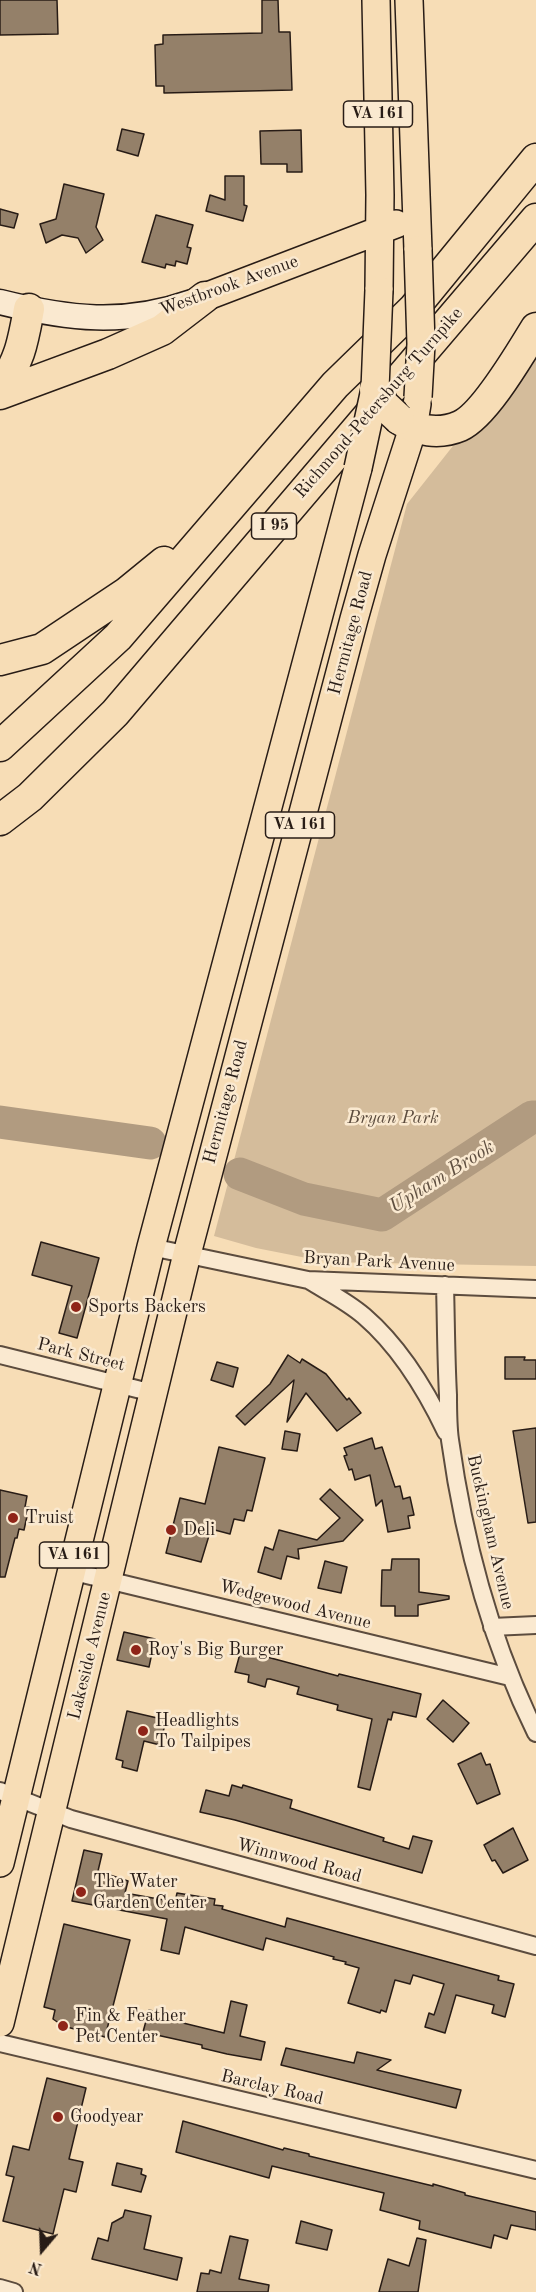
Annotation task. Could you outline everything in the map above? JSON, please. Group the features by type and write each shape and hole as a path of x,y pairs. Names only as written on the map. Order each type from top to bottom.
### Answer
{"highway":[{"name":"Richmond-Petersburg Turnpike","path":"0,746 118,637 336,386 414,308 536,159"},
{"name":"Richmond-Petersburg Turnpike","path":"0,820 30,797 115,713 536,219"},
{"path":"0,394 108,354 162,330 205,297"},
{"path":"0,387 12,373 18,360 29,309"},
{"path":"375,389 384,405 410,415 439,431 462,425 489,398 536,328"},
{"path":"0,660 42,649 126,593 251,484"}],"main road":[{"name":"Hermitage Road","path":"151,1246 358,468 375,389 380,229 375,0"},
{"name":"Hermitage Road","path":"188,1254 410,415 421,344 409,0"},
{"name":"Westbrook Avenue","path":"205,297 380,229 417,217"},
{"name":"VA 161","path":"0,1863 8,1794 70,1571 151,1246"},
{"name":"Lakeside Avenue","path":"0,2024 188,1254"}],"street":[{"name":"Westbrook Avenue","path":"0,302 29,309 87,317 144,316 205,297"},
{"name":"Bryan Park Avenue","path":"151,1246 308,1280 536,1289"},
{"name":"Buckingham Avenue","path":"308,1280 364,1316 382,1334 420,1383 449,1438"},
{"name":"Buckingham Avenue","path":"446,1285 449,1438 466,1526 492,1627 510,1677 536,1733"},
{"name":"Park Street","path":"0,1355 153,1393"},
{"name":"Wedgewood Avenue","path":"70,1571 510,1677"},
{"path":"492,1627 536,1626"},
{"name":"Winnwood Road","path":"8,1794 71,1819 536,1946"},
{"name":"Barclay Road","path":"0,2043 536,2170"},
{"path":"0,2288 14,2292"}],"green space":[{"name":"Bryan Park","path":"536,341 536,1266 327,1262 256,1248 214,1236 407,504"}],"building":[{"path":"0,0 57,0 58,34 0,35"},
{"path":"262,0 278,0 279,32 290,32 292,90 164,93 164,86 156,86 155,45 163,44 163,35 262,33"},
{"path":"122,129 144,134 138,156 117,150"},
{"path":"301,130 302,172 287,172 287,164 261,164 260,131"},
{"path":"225,176 244,176 244,205 247,206 243,221 206,211 210,195 225,200"},
{"path":"64,184 104,194 96,227 103,240 86,253 78,238 62,235 46,243 40,224 56,219"},
{"path":"0,209 18,214 14,228 0,225"},
{"path":"156,215 193,225 187,247 191,248 187,264 176,261 175,266 166,264 165,268 142,262"},
{"name":"Sports Backers","path":"41,1242 99,1258 77,1338 59,1333 72,1286 32,1275"},
{"path":"288,1355 300,1363 302,1359 326,1374 361,1413 337,1431 306,1393 287,1422 294,1380 245,1425 236,1416 270,1384"},
{"path":"505,1357 525,1357 524,1360 536,1360 536,1379 505,1379"},
{"path":"217,1362 238,1368 233,1387 211,1380"},
{"path":"536,1428 536,1522 528,1523 513,1431"},
{"path":"285,1431 300,1434 297,1451 282,1449"},
{"path":"372,1438 375,1449 382,1447 395,1487 400,1486 403,1499 410,1497 414,1515 408,1516 410,1528 388,1532 382,1500 376,1506 370,1475 355,1480 352,1469 349,1470 344,1448"},
{"path":"219,1447 265,1458 252,1511 247,1510 244,1521 234,1519 230,1534 211,1529 201,1562 166,1553 180,1498 205,1504"},
{"path":"330,1489 363,1520 343,1541 298,1549 299,1559 287,1556 281,1579 258,1572 265,1547 273,1550 279,1530 317,1540 340,1518 320,1499"},
{"name":"Truist","path":"0,1490 27,1496 25,1507 29,1507 24,1530 19,1529 17,1538 15,1538 5,1577 0,1577"},
{"path":"392,1559 419,1559 419,1592 449,1596 449,1599 418,1605 418,1616 395,1616 395,1606 381,1606 382,1570 391,1570"},
{"path":"325,1561 347,1567 341,1593 318,1588"},
{"name":"Roy's Big Burger","path":"124,1632 155,1639 149,1667 117,1660"},
{"path":"241,1650 338,1676 339,1674 421,1694 416,1717 393,1712 391,1720 388,1719 370,1790 358,1787 372,1719 337,1710 338,1705 297,1694 299,1687 270,1679 267,1679 265,1687 248,1682 249,1675 235,1672"},
{"path":"443,1700 469,1723 453,1742 427,1719"},
{"name":"Headlights To Tailpipes","path":"127,1711 166,1720 160,1745 144,1741 137,1771 122,1767 123,1761 116,1759"},
{"path":"481,1753 486,1765 490,1764 500,1794 477,1804 458,1764"},
{"path":"232,1785 242,1788 243,1785 292,1800 290,1808 384,1838 383,1841 409,1849 413,1836 432,1841 422,1873 200,1812 206,1790 229,1796"},
{"path":"513,1828 528,1860 503,1873 495,1860 492,1861 484,1845"},
{"path":"84,1850 102,1854 98,1871 128,1881 125,1893 175,1902 177,1893 215,1899 214,1905 223,1906 222,1909 285,1927 287,1918 499,1976 498,1980 514,1984 505,2017 492,2013 494,2005 456,1995 445,2033 425,2027 429,2013 434,2015 444,1984 413,1975 410,1984 395,1980 386,2012 381,2010 380,2013 348,2003 359,1968 333,1959 334,1957 266,1938 263,1950 185,1927 179,1954 161,1950 167,1919 72,1901"},
{"path":"64,1924 130,1940 105,2037 63,2026 53,2019 55,2010 44,2007"},
{"path":"231,2001 247,2005 240,2036 265,2042 261,2060 227,2054 202,2048 202,2045 143,2032 149,2010 180,2018 179,2022 224,2033"},
{"path":"286,2048 354,2063 357,2052 391,2060 377,2070 461,2090 456,2108 281,2065"},
{"name":"Goodyear","path":"47,2078 86,2088 69,2159 83,2162 76,2192 64,2189 53,2234 3,2221 14,2177 6,2175 13,2146 29,2150"},
{"path":"183,2121 283,2150 284,2148 433,2186 433,2184 465,2193 465,2195 536,2212 536,2230 511,2225 507,2239 494,2235 491,2248 419,2229 420,2221 380,2210 384,2193 272,2166 269,2178 176,2152"},
{"path":"117,2163 142,2169 141,2174 146,2176 141,2192 112,2185"},
{"path":"125,2210 151,2216 144,2249 182,2258 177,2280 92,2259 98,2238 108,2241 112,2223 123,2217"},
{"path":"301,2221 332,2230 327,2250 296,2243"},
{"path":"230,2236 248,2240 239,2279 269,2285 268,2292 197,2292 201,2273 209,2274 210,2270 221,2273"},
{"path":"417,2238 426,2240 418,2292 379,2292 388,2259 409,2266"}],"waterway":[{"name":"Upham Brook","path":"240,1174 304,1199 382,1215 532,1117 536,1117"},
{"name":"Upham Brook","path":"0,1122 150,1143"}],"place":[{"name":"Sports Backers","path":"76,1307"},
{"name":"Truist","path":"13,1518"},
{"name":"Deli","path":"171,1530"},
{"name":"Roy's Big Burger","path":"136,1650"},
{"name":"Headlights To Tailpipes","path":"143,1731"},
{"name":"The Water Garden Center","path":"81,1892"},
{"name":"Fin & Feather Pet Center","path":"63,2026"},
{"name":"Goodyear","path":"58,2117"}]}
